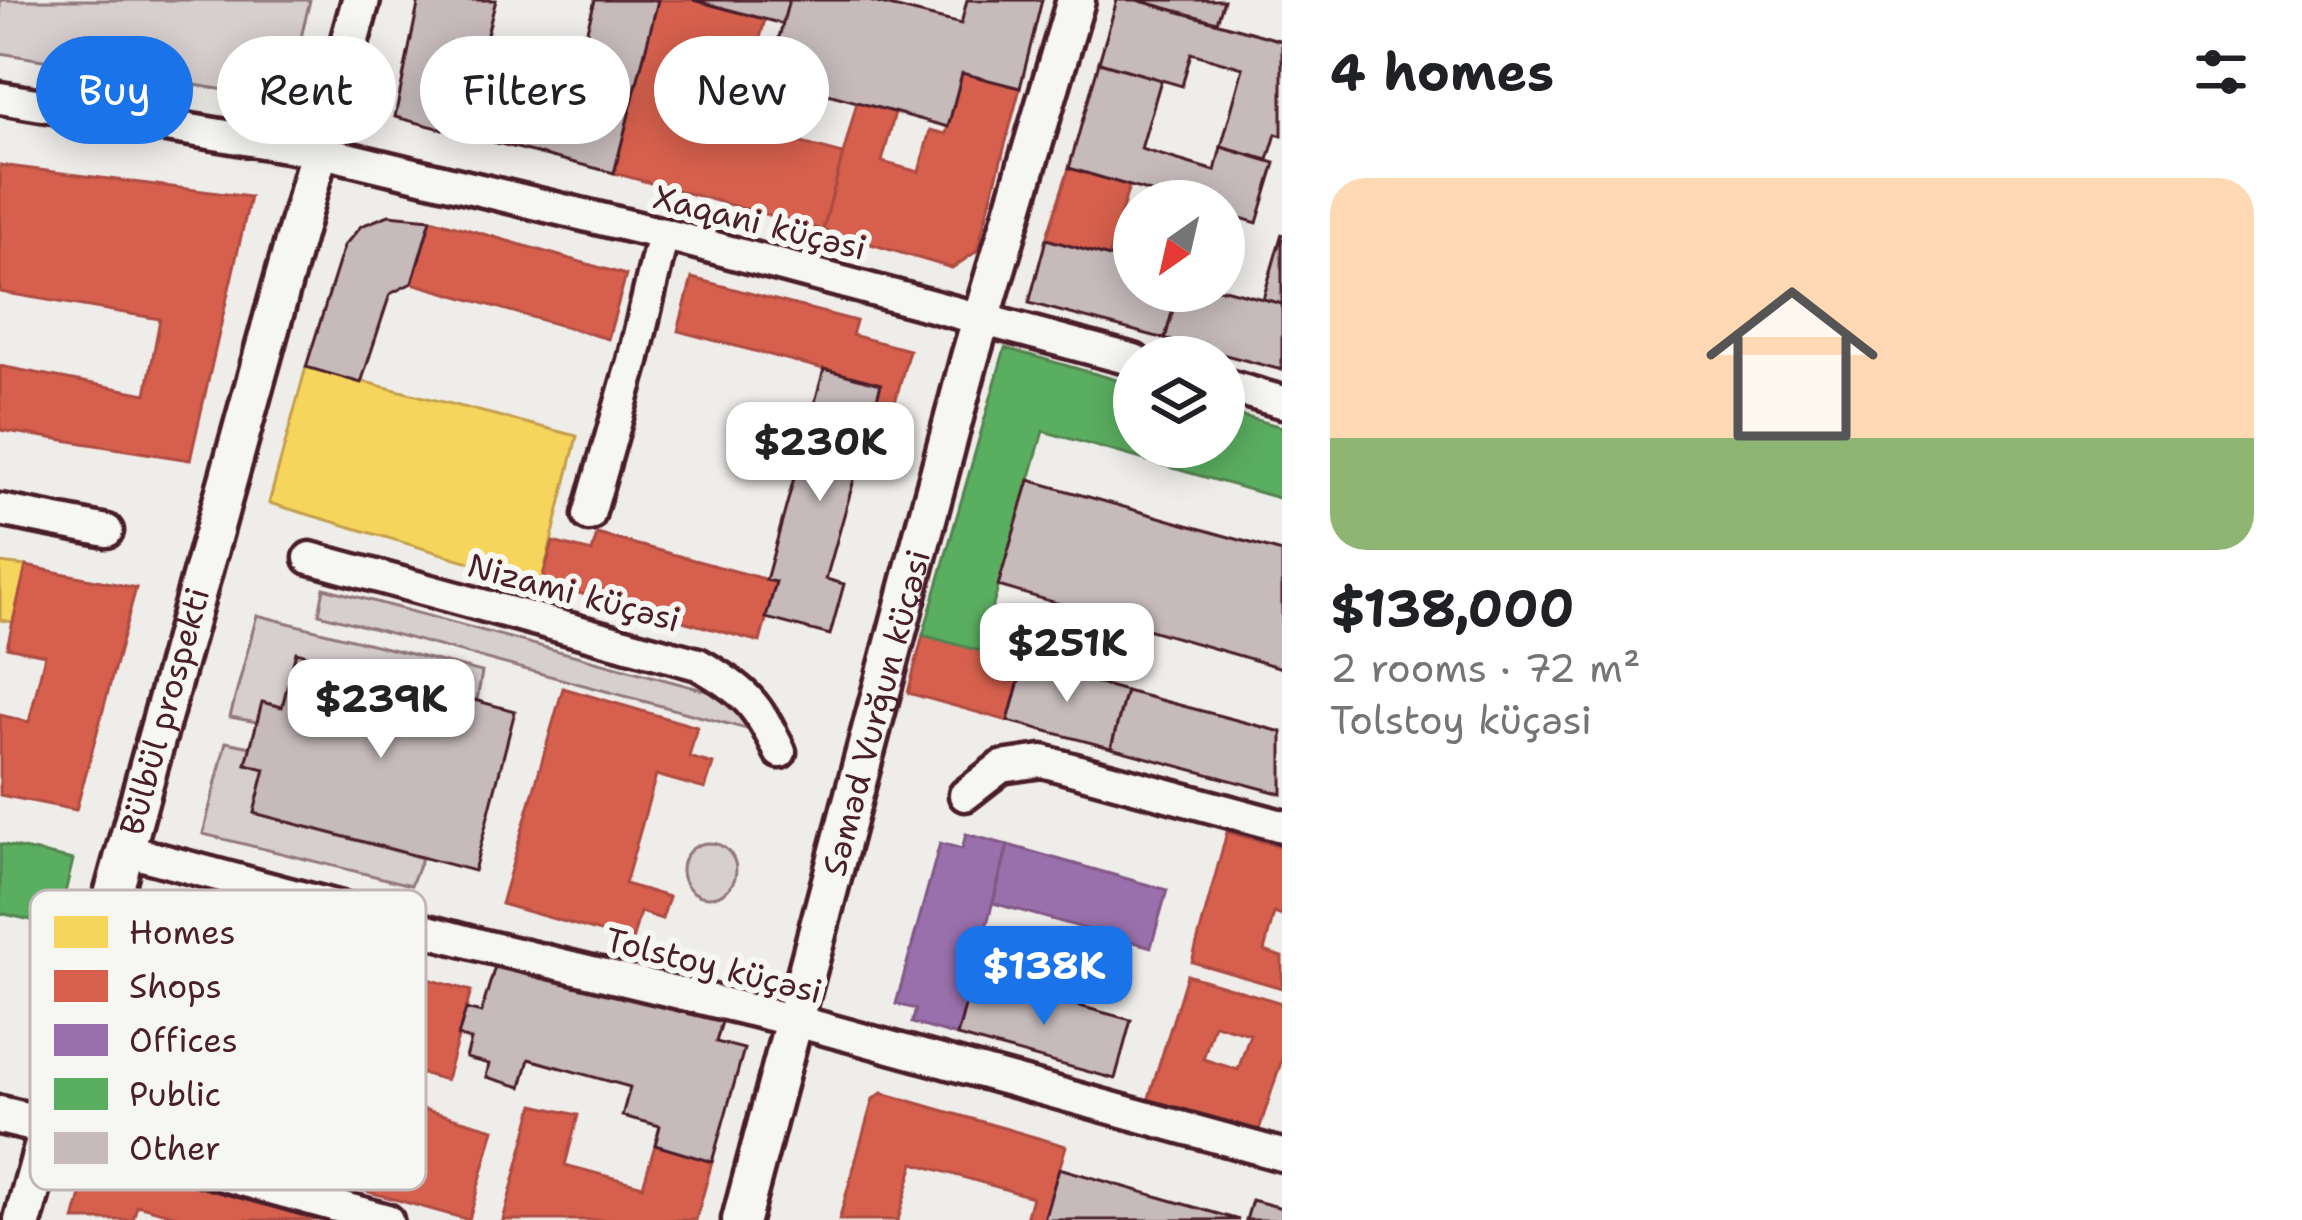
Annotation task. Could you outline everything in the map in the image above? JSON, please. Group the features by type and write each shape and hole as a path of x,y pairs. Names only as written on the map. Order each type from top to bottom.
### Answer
{"main road":[{"path":"353,36 362,0"},
{"name":"Səməd Vurğun küçəsi","path":"741,1220 981,317 1076,0"},
{"name":"Bülbül prospekti","path":"117,890 325,144"},
{"path":"0,1114 30,1122"},
{"name":"Bülbül prospekti","path":"23,1220 32,1190"}],"street":[{"name":"Xaqani küçəsi","path":"0,98 217,134"},
{"name":"Xaqani küçəsi","path":"339,144 365,162 663,234 1113,354"},
{"path":"589,515 663,234"},
{"path":"1245,391 1282,402"},
{"path":"0,510 107,531"},
{"name":"Nizami küçəsi","path":"310,558 698,664 738,686 762,712 780,752"},
{"path":"965,795 1000,767 1042,761 1282,826"},
{"name":"Tolstoy küçəsi","path":"128,851 274,890"},
{"name":"Tolstoy küçəsi","path":"426,931 796,1021 1282,1155"},
{"path":"278,1190 387,1220"}],"shaded area":[{"path":"0,0 310,0 301,36 217,36 217,89 193,85 193,36 36,36 36,59 0,53"},
{"path":"324,588 733,698 762,733 319,614"},
{"path":"257,615 482,672 477,700 297,653 282,707 263,702 257,722 230,717"},
{"path":"226,742 251,747 246,764 265,769 254,813 422,858 411,885 203,834"},
{"path":"709,843 728,851 736,870 728,889 709,897 690,889 682,870 690,851"}],"building: Homes":[{"path":"306,367 577,436 541,583 269,503"},
{"path":"0,563 26,566 13,622 0,620"}],"building: Shops":[{"path":"658,0 693,0 765,19 761,36 654,36 654,144 805,144 843,154 823,230 614,173 621,144 630,144 630,110"},
{"path":"962,73 1020,88 977,251 952,268 823,230 857,102 895,112 882,162 919,172 930,130 946,134"},
{"path":"0,165 250,197 190,460 0,430 0,366 146,394 160,319 0,292"},
{"path":"1069,168 1113,181 1113,240 1108,257 1046,239"},
{"path":"431,219 626,275 608,339 412,283"},
{"path":"692,278 856,321 852,335 909,350 894,406 876,402 881,384 678,331"},
{"path":"597,534 776,582 760,642 541,583 553,542 592,552"},
{"path":"26,566 136,588 76,810 0,795 0,715 29,722 45,655 7,647"},
{"path":"923,635 1024,662 1008,721 908,693"},
{"path":"563,688 697,727 689,757 713,764 705,789 656,775 625,884 669,897 662,919 640,912 632,941 501,904"},
{"path":"1227,832 1282,847 1282,916 1274,913 1264,951 1282,957 1282,988 1192,962"},
{"path":"1187,975 1282,1003 1282,1059 1258,1133 1148,1101","holes":["1214,1024 1250,1034 1238,1070 1203,1059"]},
{"path":"426,978 471,991 446,1080 426,1075"},
{"path":"882,1093 1066,1146 1044,1220 1026,1219 1032,1197 914,1163 898,1220 839,1220 873,1099"},
{"path":"534,1105 578,1115 565,1165 643,1186 655,1145 712,1162 696,1220 503,1220"},
{"path":"426,1110 494,1129 469,1220 362,1190 426,1190"},
{"path":"82,1190 228,1190 335,1220 192,1220 137,1205 133,1220 74,1220"}],"building: Offices":[{"path":"966,834 1008,845 957,1036 912,1023 916,1009 896,1004 940,843 962,849"},
{"path":"1008,845 1167,890 1151,947 993,903"}],"building: Public":[{"path":"1005,348 1113,379 1113,451 1043,431 980,651 923,635"},
{"path":"1245,417 1282,427 1282,499 1173,468 1245,468"},
{"path":"0,844 73,860 66,890 30,890 30,920 0,913"}],"building: Other":[{"path":"419,0 496,0 486,36 420,36 420,123 396,117"},
{"path":"595,0 658,0 630,110 630,36 585,36"},
{"path":"693,0 789,0 783,24"},
{"path":"789,0 865,0 961,24 967,0 1042,0 1020,88 962,73 948,127 829,94 829,36 779,36"},
{"path":"1117,0 1137,0 1282,41 1282,136 1276,134 1268,160 1221,147 1243,68 1191,53 1182,86 1099,62"},
{"path":"1137,0 1224,0 1217,22"},
{"path":"1099,62 1161,80 1141,149 1215,171 1221,147 1275,163 1257,223 1245,219 1245,180 1113,181 1069,168"},
{"path":"501,144 621,144 614,173"},
{"path":"389,215 431,219 412,283 390,294 361,383 306,367 344,246 361,226"},
{"path":"1282,233 1282,304 1263,299"},
{"path":"1046,239 1113,258 1113,312 1172,312 1166,336 1154,336 1029,303"},
{"path":"1245,294 1282,304 1282,370 1245,360 1245,336 1166,336 1172,312 1245,312"},
{"path":"824,369 881,384 826,579 844,584 830,635 766,618 776,582 766,580"},
{"path":"1029,480 1282,552 1282,668 998,586"},
{"path":"296,652 515,711 474,871 254,813 265,769 246,764 262,702 282,707"},
{"path":"1024,662 1126,691 1111,748 1008,721"},
{"path":"1126,691 1282,732 1282,794 1111,748"},
{"path":"498,956 723,1018 716,1042 744,1049 712,1162 655,1145 660,1126 622,1116 630,1087 529,1059 521,1087 486,1077 489,1064 466,1058 471,1040 458,1036 466,1009 481,1013"},
{"path":"973,977 1131,1020 1115,1079 957,1036"},
{"path":"1059,1168 1239,1220 1044,1220"},
{"path":"1252,1200 1282,1208 1282,1220 1246,1220"}]}
